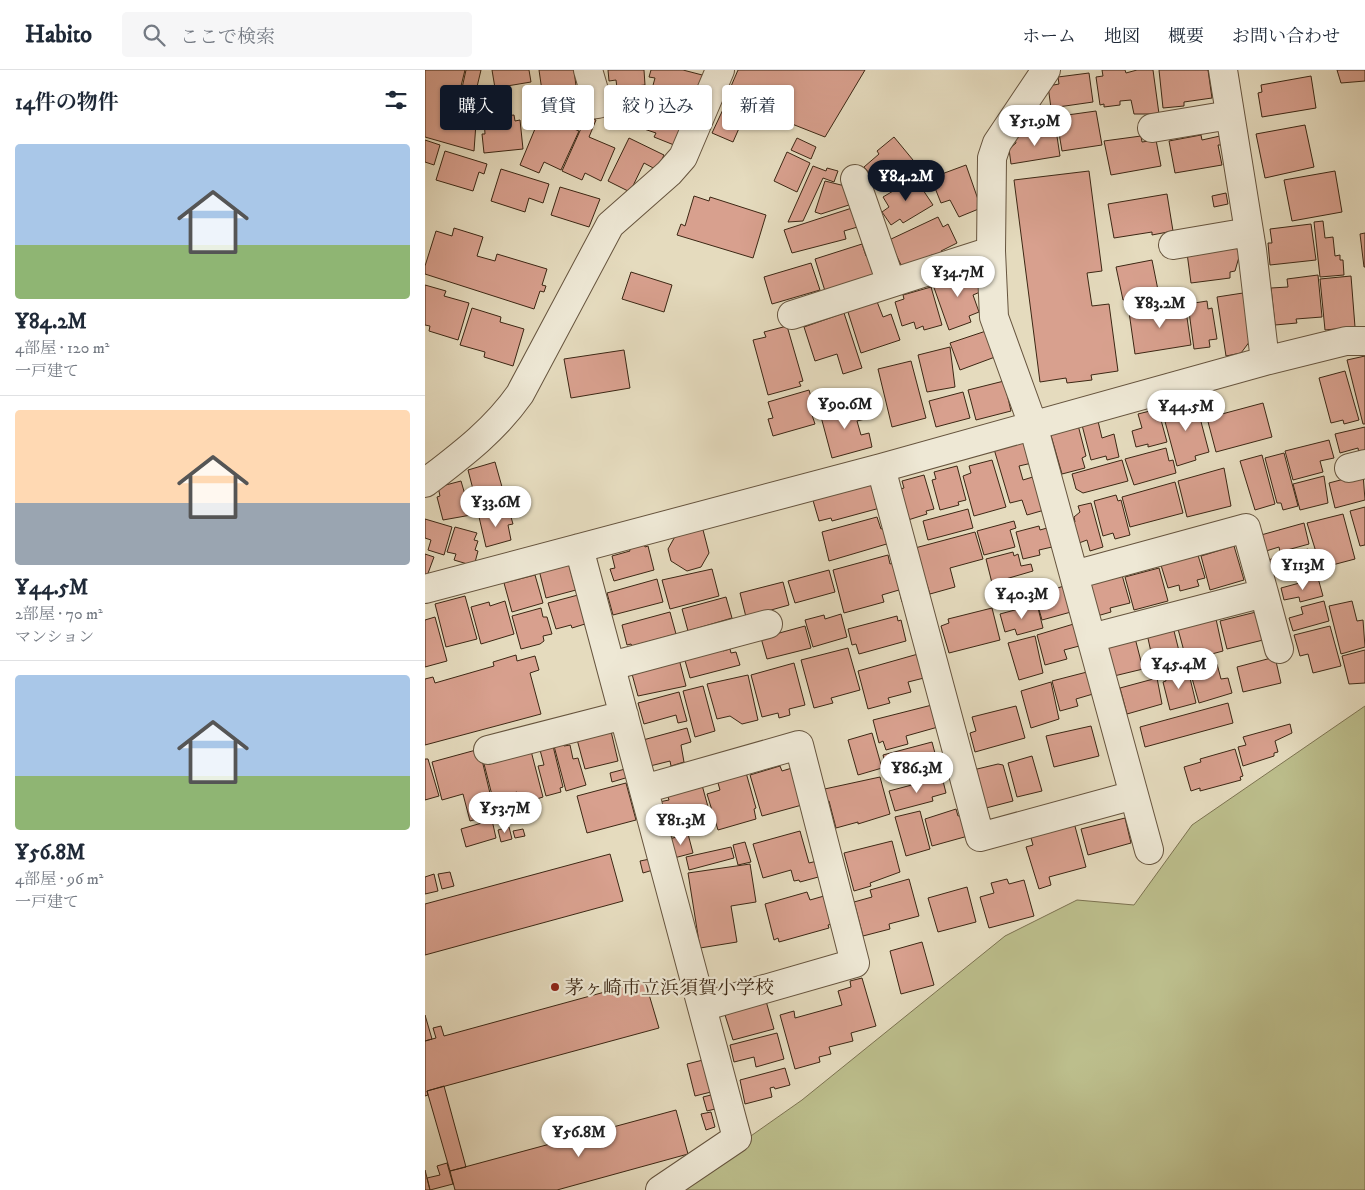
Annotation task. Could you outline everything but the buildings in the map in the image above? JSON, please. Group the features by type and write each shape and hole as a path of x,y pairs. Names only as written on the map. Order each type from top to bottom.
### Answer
{"street":[{"path":"588,70 593,85"},
{"path":"425,483 480,441 508,412 520,394 610,225 669,173 683,157 720,70"},
{"path":"1046,70 997,143 992,158 991,251 994,317 1033,425 1149,850"},
{"path":"1223,70 1249,232 1265,361"},
{"path":"594,89 599,104 594,105"},
{"path":"1152,128 1230,115"},
{"path":"855,179 891,283"},
{"path":"1173,245 1249,232"},
{"path":"792,315 991,251"},
{"path":"425,589 881,468 1265,361 1346,341 1365,341"},
{"path":"881,468 979,837 1134,795"},
{"path":"1074,575 1245,528 1279,649"},
{"path":"579,548 737,1138 660,1190"},
{"path":"1091,638 1264,593"},
{"path":"611,666 768,624"},
{"path":"488,750 624,715"},
{"path":"644,789 799,745 855,963 703,1007"}],"green space":[{"path":"1365,706 1365,1190 674,1190 802,1100 1005,936 1077,900 1134,905 1192,825"}],"place":[{"name":"茅ヶ崎市立浜須賀小学校","path":"555,987"}]}
